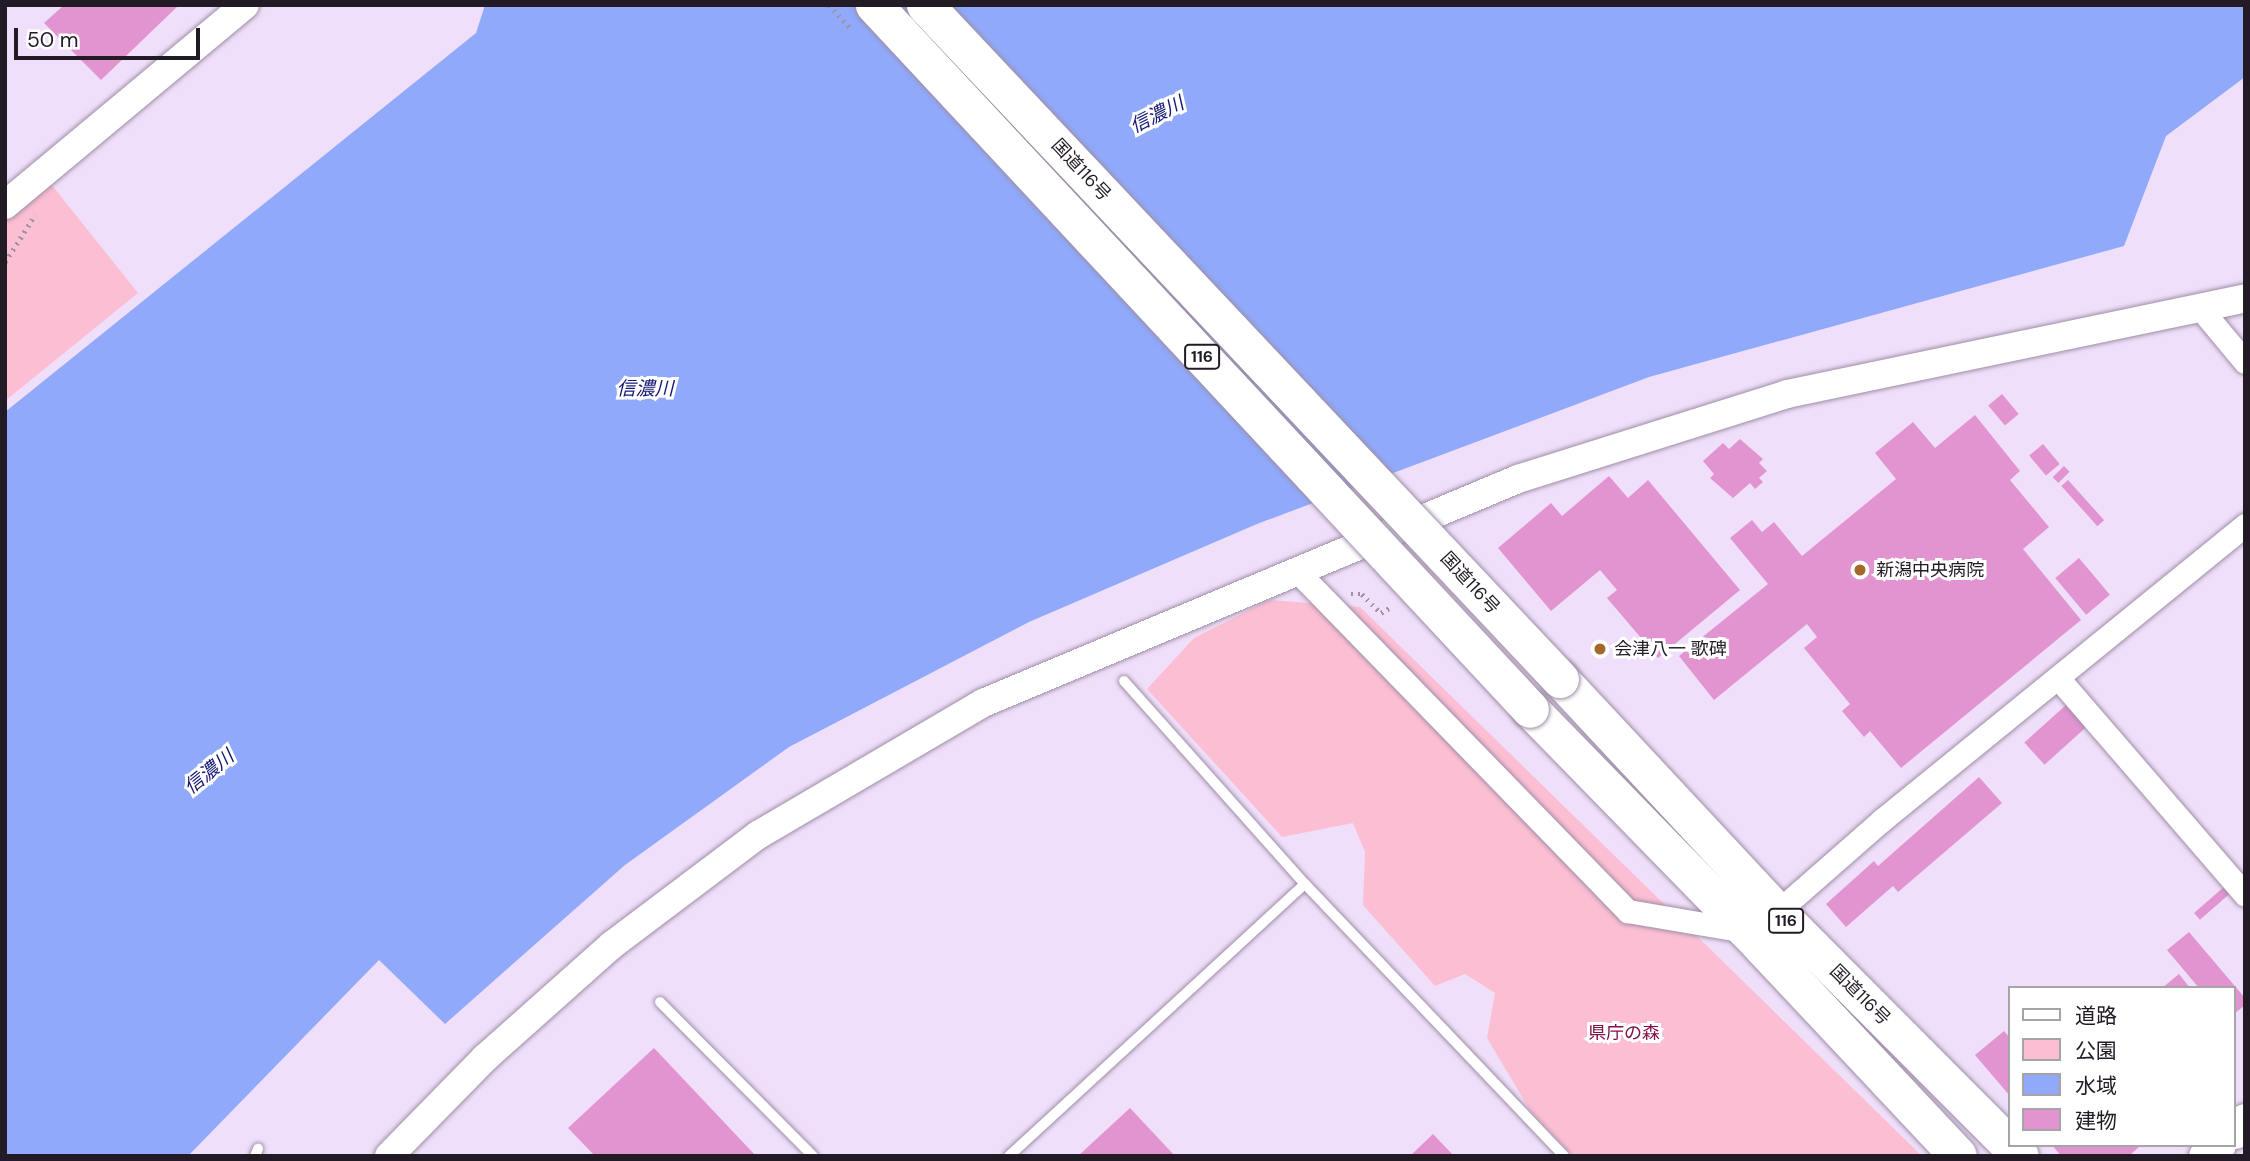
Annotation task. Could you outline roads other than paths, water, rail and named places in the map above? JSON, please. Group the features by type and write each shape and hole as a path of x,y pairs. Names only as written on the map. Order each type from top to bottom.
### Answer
{"highway":[{"name":"116","path":"874,5 1531,709 1747,931 1958,1156"},
{"name":"国道116号","path":"926,5 1777,912 2008,1144"}],"street":[{"path":"5,205 245,5"},
{"path":"389,1156 485,1058 612,945 758,835 983,703 1518,479 1787,394 2245,298"},
{"path":"2200,308 2245,362"},
{"path":"1777,912 1882,820 2245,525"},
{"path":"1296,570 1628,911 1747,931"},
{"path":"2058,678 2245,895"}],"lane":[{"path":"1124,681 1305,884 1564,1156"},
{"path":"1009,1156 1305,884"},
{"path":"660,1002 813,1156"}],"water":[{"name":"信濃川","path":"485,5 2245,5 2245,77 2166,136 2124,246 1649,377 1257,524 1029,622 789,747 625,865 445,1024 379,960 188,1156 5,1156 5,412 476,33"}],"place":[{"name":"新潟中央病院","path":"1860,570"},
{"name":"会津八一 歌碑","path":"1600,649"}],"park label":[{"name":"県庁の森","path":"1624,1033"}]}
